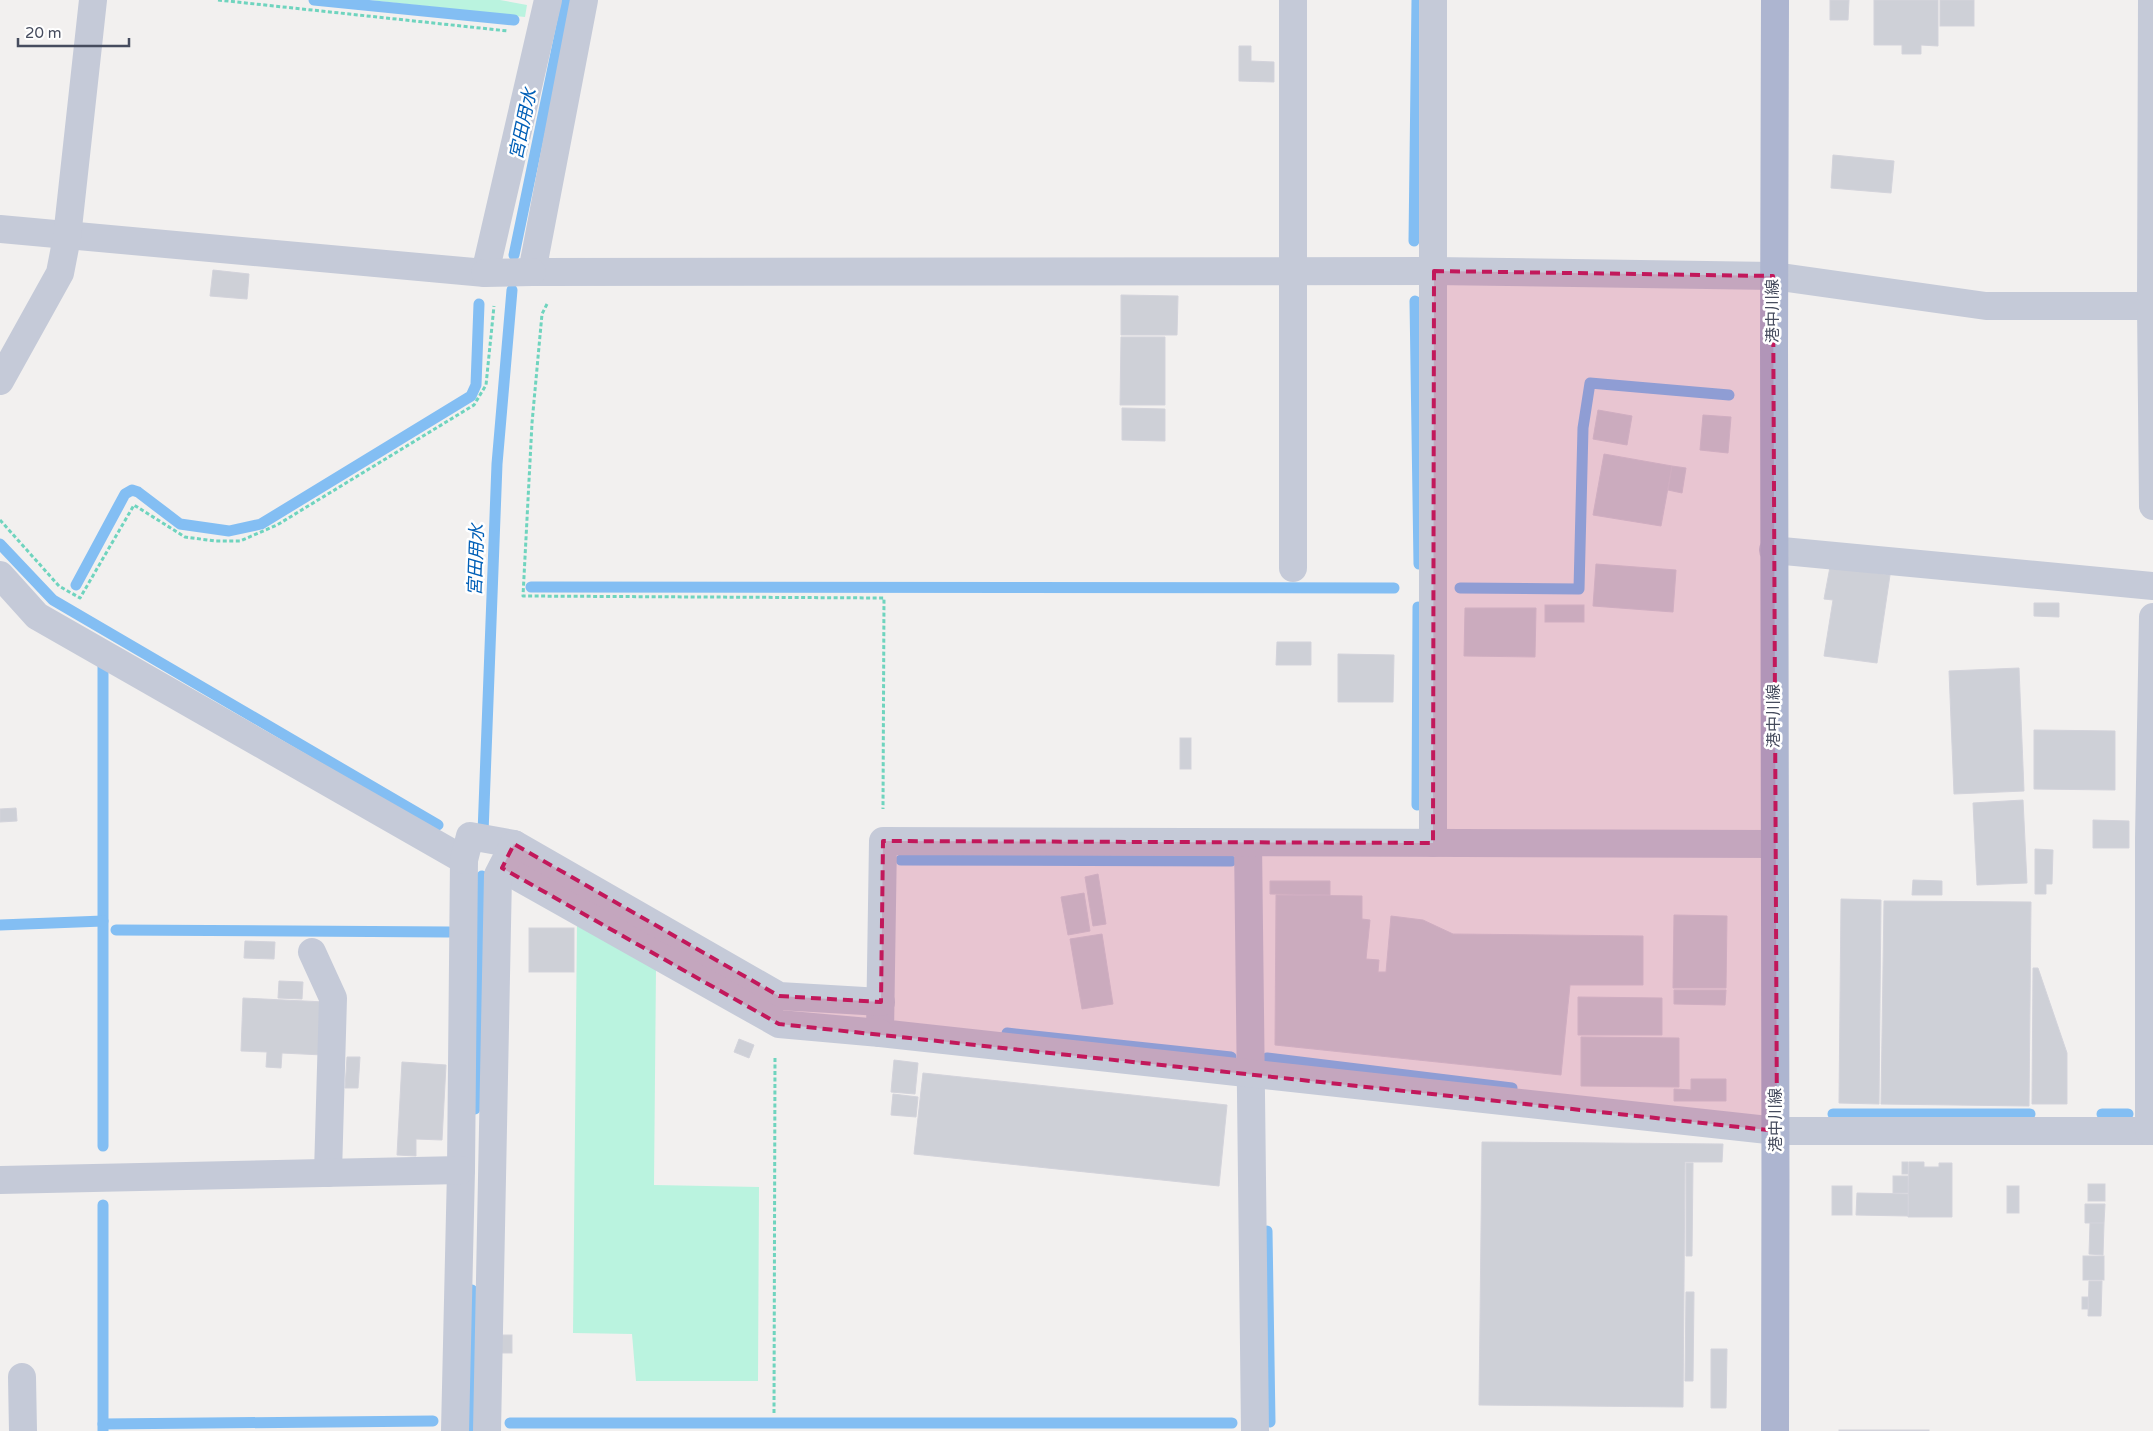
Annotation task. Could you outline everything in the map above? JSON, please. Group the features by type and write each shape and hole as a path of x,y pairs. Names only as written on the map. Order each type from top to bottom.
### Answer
{"main road":[{"name":"港中川線","path":"1774,0 1775,1431"}],"street":[{"path":"0,380 60,273 66,237 93,0"},
{"path":"485,273 548,0"},
{"path":"532,272 584,0"},
{"path":"1293,0 1293,568"},
{"path":"1433,0 1433,843"},
{"path":"2152,0 2153,506"},
{"path":"0,229 66,237 485,273 1434,271 1773,276 1986,306 2152,306"},
{"path":"1774,550 2153,586"},
{"path":"0,575 37,616 464,860"},
{"path":"777,1008 779,1024 1251,1072 1776,1131 2151,1131 2153,617"},
{"path":"455,1431 461,1170 464,860 470,836 514,844 777,1008"},
{"path":"880,1033 883,841 1774,844"},
{"path":"1248,843 1255,1431"},
{"path":"487,1431 498,876 514,844"},
{"path":"502,868 777,1008 881,1002"},
{"path":"312,952 333,998 328,1172"},
{"path":"0,1180 461,1170"},
{"path":"22,1376 23,1431"}],"path":[{"path":"218,0 540,34"},
{"path":"562,272 542,314 532,423 523,596 884,598 883,841"},
{"path":"0,520 59,586 80,598 134,505 185,537 215,541 240,541 277,525 474,405 486,385 496,293 485,273"},
{"path":"774,1413 777,1008"}],"highlighted area":[{"path":"1434,271 1773,276 1777,1131 779,1024 502,868 514,844 779,996 881,1002 883,841 1433,843"}],"green space":[{"path":"369,0 500,0 527,5 525,17"},
{"path":"577,921 656,968 654,1185 759,1187 758,1381 636,1381 632,1334 573,1333"}],"building":[{"path":"1830,0 1849,0 1848,20 1830,20"},
{"path":"1874,0 1938,0 1938,46 1921,45 1921,54 1902,54 1902,45 1874,45"},
{"path":"1940,0 1974,0 1974,26 1940,26"},
{"path":"1239,46 1251,46 1251,61 1274,62 1274,82 1239,81"},
{"path":"1833,155 1894,161 1891,193 1831,188"},
{"path":"213,270 249,274 247,299 210,296"},
{"path":"1121,295 1178,296 1177,335 1121,335"},
{"path":"1121,337 1165,337 1165,405 1120,405"},
{"path":"1122,408 1165,409 1165,441 1122,440"},
{"path":"1598,410 1632,416 1627,445 1593,439"},
{"path":"1703,415 1731,417 1728,453 1700,450"},
{"path":"1604,454 1672,466 1661,526 1593,515"},
{"path":"1672,466 1686,468 1682,493 1668,490"},
{"path":"1596,564 1676,570 1673,612 1593,606"},
{"path":"1830,567 1890,575 1877,663 1824,656 1833,600 1824,599"},
{"path":"2034,603 2059,603 2059,617 2034,616"},
{"path":"1545,605 1584,605 1584,622 1545,622"},
{"path":"1465,608 1536,608 1535,657 1464,656"},
{"path":"1277,642 1311,642 1311,665 1276,665"},
{"path":"1338,654 1394,655 1393,702 1338,702"},
{"path":"2019,668 2024,791 1954,794 1949,671"},
{"path":"2034,730 2115,731 2115,790 2034,789"},
{"path":"1180,738 1191,738 1191,769 1180,769"},
{"path":"2023,800 2027,883 1977,885 1973,803"},
{"path":"16,808 17,821 0,822 0,809"},
{"path":"2093,820 2129,821 2129,848 2093,848"},
{"path":"2035,849 2053,850 2052,884 2046,884 2046,894 2035,894"},
{"path":"1098,874 1106,924 1093,926 1085,877"},
{"path":"1913,880 1942,881 1942,895 1912,895"},
{"path":"1270,881 1330,881 1330,895 1270,894"},
{"path":"1084,893 1090,931 1068,935 1061,897"},
{"path":"1276,895 1362,896 1362,919 1370,920 1366,959 1379,960 1378,972 1386,972 1391,916 1423,920 1453,934 1643,936 1643,985 1570,985 1561,1075 1275,1045"},
{"path":"1841,899 1881,900 1879,1104 1839,1103"},
{"path":"1884,901 2031,902 2029,1106 1881,1104"},
{"path":"1674,915 1727,916 1726,988 1673,988"},
{"path":"529,928 574,928 574,972 529,972"},
{"path":"1102,934 1113,1004 1082,1009 1070,939"},
{"path":"245,941 275,942 274,959 244,958"},
{"path":"2033,968 2038,968 2067,1053 2067,1104 2032,1104"},
{"path":"279,981 303,982 302,999 278,998"},
{"path":"1674,990 1726,990 1725,1005 1674,1004"},
{"path":"1578,997 1662,998 1662,1035 1578,1035"},
{"path":"243,998 325,1002 323,1055 282,1053 281,1068 266,1067 267,1052 241,1051"},
{"path":"1581,1037 1679,1038 1679,1087 1581,1086"},
{"path":"739,1039 754,1045 749,1058 734,1052"},
{"path":"347,1057 360,1057 358,1088 345,1088"},
{"path":"894,1060 918,1063 915,1094 891,1092"},
{"path":"402,1062 446,1065 442,1140 416,1139 416,1156 397,1155"},
{"path":"923,1073 1227,1105 1219,1186 914,1154"},
{"path":"1691,1079 1726,1079 1726,1101 1674,1101 1674,1089 1691,1090"},
{"path":"893,1094 918,1097 916,1117 891,1115"},
{"path":"1482,1142 1723,1144 1722,1162 1685,1162 1683,1407 1479,1405"},
{"path":"1902,1162 1908,1162 1908,1174 1902,1174"},
{"path":"1909,1162 1924,1162 1924,1167 1939,1167 1939,1163 1952,1163 1952,1217 1908,1217"},
{"path":"1686,1163 1693,1163 1692,1256 1686,1256"},
{"path":"1893,1176 1908,1176 1908,1193 1893,1193"},
{"path":"2088,1184 2105,1184 2105,1201 2088,1201"},
{"path":"1832,1186 1852,1186 1852,1215 1832,1215"},
{"path":"2007,1186 2019,1186 2019,1213 2007,1213"},
{"path":"1857,1193 1908,1194 1908,1216 1856,1215"},
{"path":"2085,1204 2105,1204 2104,1223 2085,1223"},
{"path":"2090,1223 2104,1223 2103,1255 2089,1254"},
{"path":"2083,1256 2104,1256 2104,1280 2083,1280"},
{"path":"2089,1281 2102,1281 2101,1316 2088,1316"},
{"path":"1686,1292 1694,1292 1693,1381 1685,1381"},
{"path":"2082,1297 2088,1297 2088,1309 2082,1309"},
{"path":"500,1335 512,1335 512,1353 500,1353"},
{"path":"1711,1349 1727,1349 1726,1408 1711,1408"},
{"path":"1929,1430 1929,1431 1839,1431"}],"waterway":[{"path":"314,0 514,20"},
{"name":"宮田用水","path":"514,255 567,0"},
{"path":"1414,241 1417,0"},
{"name":"宮田用水","path":"483,833 497,464 512,290"},
{"path":"1415,301 1419,564"},
{"path":"76,585 125,494 132,490 138,492 180,524 229,531 261,524 471,396 476,385 479,304"},
{"path":"1460,588 1579,589 1583,428 1590,383 1729,395"},
{"path":"0,544 53,600 438,825"},
{"path":"531,587 1394,588"},
{"path":"1417,805 1418,607"},
{"path":"103,665 103,1146"},
{"path":"901,860 1231,861"},
{"path":"475,1109 482,876"},
{"path":"0,925 103,921"},
{"path":"116,930 449,932"},
{"path":"1007,1033 1231,1057"},
{"path":"1267,1058 1512,1088"},
{"path":"1833,1114 2030,1114"},
{"path":"2102,1114 2128,1114"},
{"path":"103,1205 103,1431"},
{"path":"1267,1231 1270,1422"},
{"path":"470,1431 472,1290"},
{"path":"103,1424 433,1421"},
{"path":"510,1423 1232,1423"}]}
